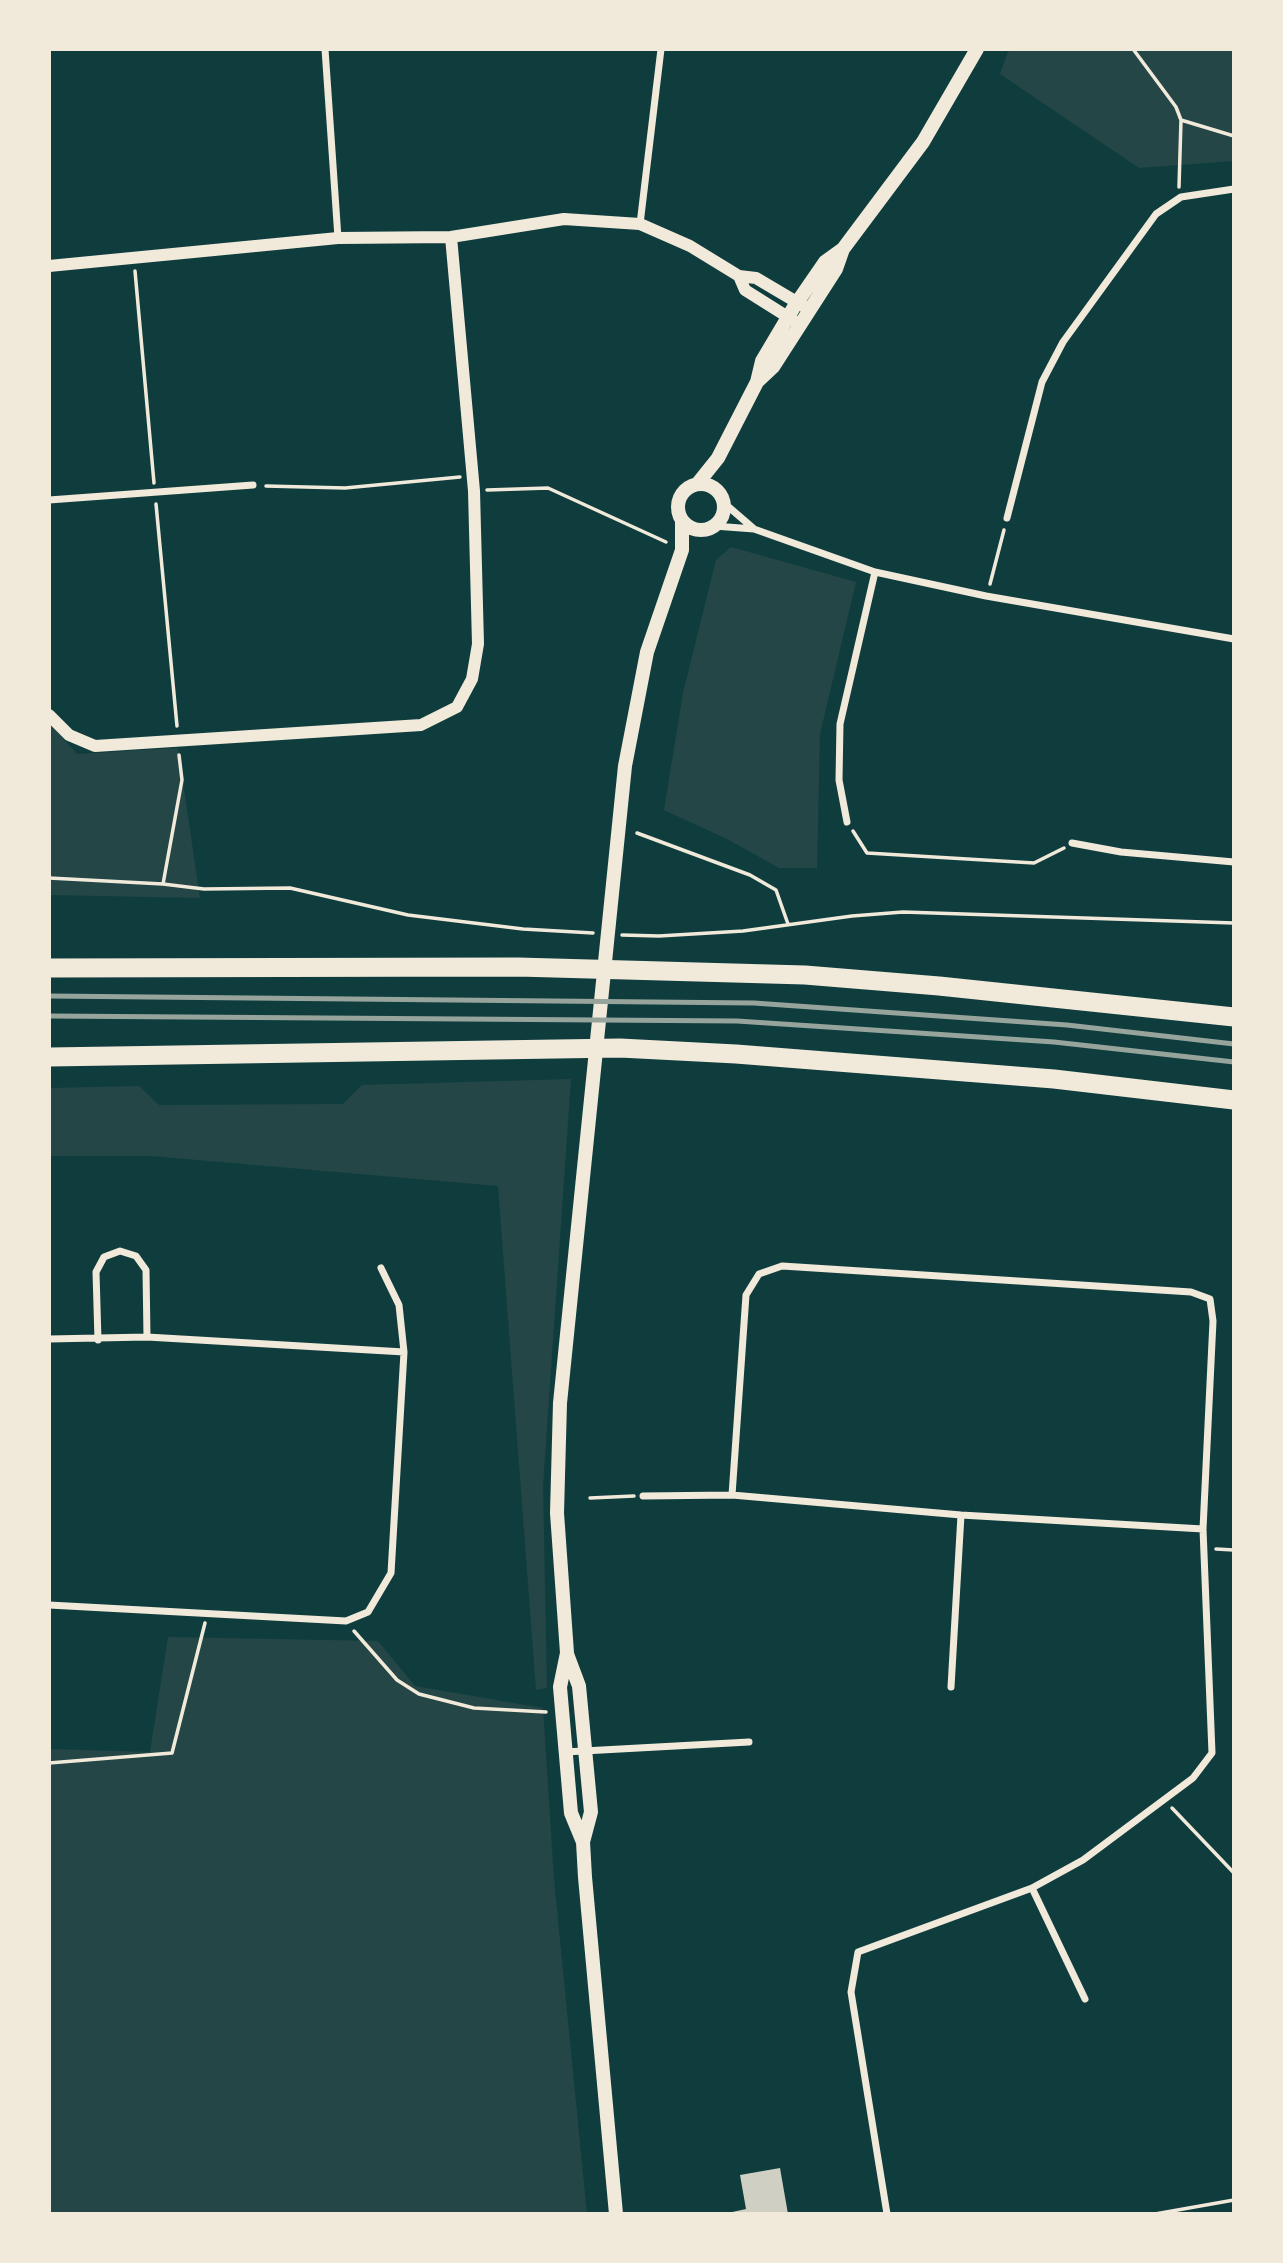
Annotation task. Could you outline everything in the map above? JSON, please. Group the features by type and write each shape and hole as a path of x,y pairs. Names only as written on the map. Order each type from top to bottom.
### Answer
{"highway":[{"path":"49,968 518,967 805,975 953,987 1234,1017"},
{"path":"49,1058 621,1048 736,1054 1054,1079 1234,1101"}],"main road":[{"path":"710,528 692,528 682,520 678,513 679,497 684,490 698,483 718,458 757,382 762,361 803,306 825,262 843,249 923,142 977,49"},
{"path":"682,550 723,516 718,458"},
{"path":"698,483 722,497"},
{"path":"616,2214 583,1842 571,1813 561,1706 560,1687 566,1653 557,1513 560,1403 625,766 647,652 682,550 682,520"},
{"path":"566,1653 579,1685 590,1812 583,1842"}],"street":[{"path":"325,49 338,238"},
{"path":"640,224 661,49"},
{"path":"1007,518 1042,382 1063,342 1156,214 1181,197 1234,189"},
{"path":"49,266 338,238 451,237 564,219 640,224 690,246 739,276 756,278 803,306"},
{"path":"49,715 69,735 95,746 421,725 457,708 472,679 478,644 474,491 451,237"},
{"path":"739,276 745,290 793,321"},
{"path":"49,500 253,485"},
{"path":"722,497 754,529"},
{"path":"710,528 754,529 876,572 986,596 1234,639"},
{"path":"847,822 839,780 840,724 876,572"},
{"path":"1072,844 1121,852 1234,862"},
{"path":"98,1340 96,1272 104,1257 120,1251 136,1256 146,1270 147,1337"},
{"path":"732,1495 746,1295 759,1274 782,1266 1191,1292 1210,1299 1213,1321 1203,1548 1212,1753 1193,1778 1083,1860 1032,1888 858,1952 851,1992 887,2214"},
{"path":"49,1605 346,1621 368,1612 391,1573 404,1352 399,1305 381,1268"},
{"path":"49,1339 147,1337 404,1352"},
{"path":"643,1496 732,1495 961,1515 1203,1529"},
{"path":"951,1687 961,1515"},
{"path":"565,1752 749,1742"},
{"path":"1032,1888 1085,1999"}],"path":[{"path":"1133,49 1176,107 1181,120 1178,183 1181,197"},
{"path":"1181,120 1234,136"},
{"path":"134,258 182,780 163,884"},
{"path":"253,485 345,488 461,477 474,491 548,488 682,550"},
{"path":"986,596 1007,518"},
{"path":"847,822 867,853 1034,863 1072,844"},
{"path":"637,833 750,875 776,890 788,925"},
{"path":"49,878 204,889 290,888 408,915 523,929 597,933"},
{"path":"610,934 659,936 743,931 903,912 1234,923"},
{"path":"590,1498 643,1496"},
{"path":"1203,1548 1234,1550"},
{"path":"49,1763 172,1753 208,1613"},
{"path":"346,1621 397,1680 419,1694 474,1708 559,1713 561,1706"},
{"path":"1164,1799 1234,1873"},
{"path":"1155,2214 1234,2200"}],"shaded area":[{"path":"1009,49 1234,49 1234,161 1139,168 1000,74"},
{"path":"731,547 856,582 820,734 817,868 779,868 727,839 664,810 683,693 716,560"},
{"path":"49,723 77,754 178,748 200,898 49,895"},
{"path":"571,1079 543,1485 547,1688 536,1690 498,1186 151,1156 49,1156 49,1088 139,1086 159,1105 343,1104 362,1085"},
{"path":"168,1637 378,1641 415,1686 543,1708 554,1879 587,2214 49,2214 49,1749 150,1752"}],"building":[{"path":"780,2168 788,2214 723,2214 746,2209 740,2175"}],"railway":[{"path":"49,996 754,1003 1067,1025 1234,1044"},
{"path":"49,1016 737,1021 1054,1042 1234,1062"}]}
